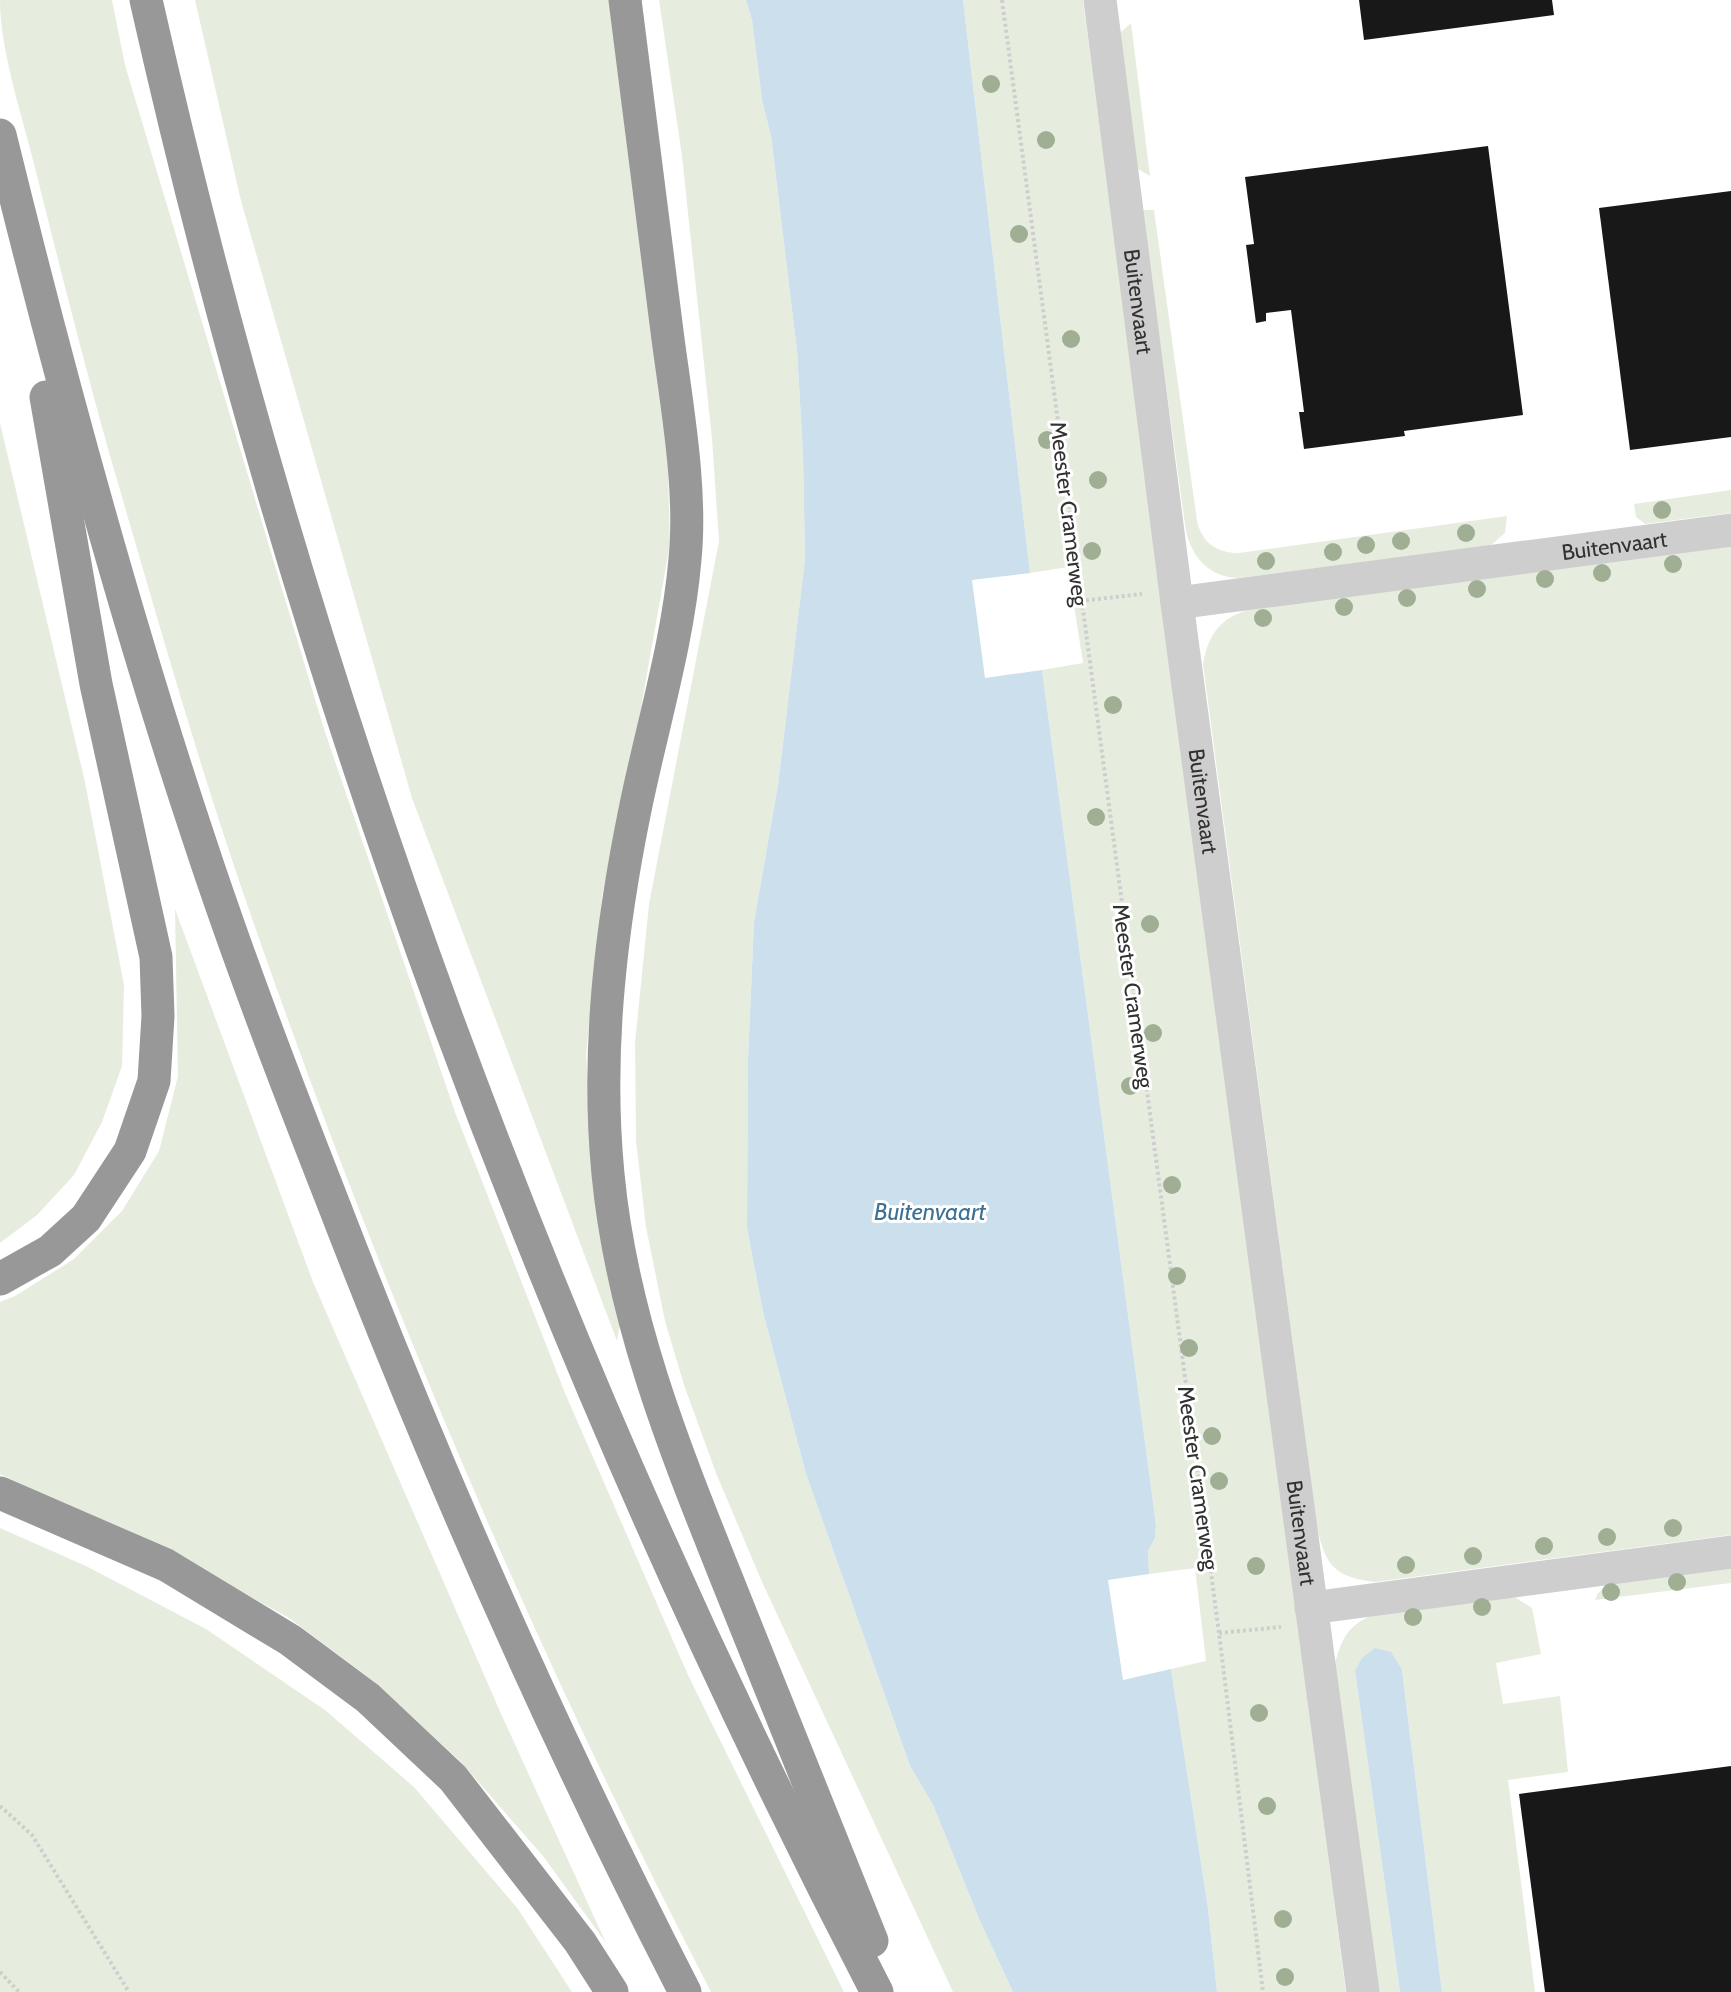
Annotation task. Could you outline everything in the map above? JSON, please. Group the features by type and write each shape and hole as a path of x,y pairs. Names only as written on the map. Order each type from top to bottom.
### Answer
{"highway":[{"path":"146,0 221,307 279,514 354,755 469,1079 551,1288 636,1489 729,1694 819,1880 877,1992"},
{"path":"625,0 675,392 686,507 686,556 660,703 618,898 609,977 604,1074 608,1174 627,1291 657,1400 893,1992"},
{"path":"0,136 96,684 156,957 158,1016 154,1081 130,1151 87,1218 50,1251 0,1279"},
{"path":"0,136 73,426 136,638 198,838 288,1088 367,1292 449,1492 558,1733 685,1992"},
{"path":"0,1494 165,1564 290,1640 368,1698 453,1778 580,1942 612,1992"}],"street":[{"name":"Buitenvaart","path":"1100,0 1176,596 1363,1992"},
{"name":"Buitenvaart","path":"1176,596 1731,530"},
{"name":"Buitenvaart","path":"1312,1616 1731,1552"}],"path":[{"name":"Meester Cramerweg","path":"1002,0 1080,601 1219,1633 1263,1992"},
{"path":"1080,601 1176,596"},
{"path":"1219,1633 1312,1616"},
{"path":"0,1806 32,1835 129,1992"},
{"path":"0,1972 20,1992"}],"shaded area":[{"path":"0,0 112,0 125,65 324,729 455,1112 565,1393 688,1675 844,1992 711,1992 580,1727 460,1457 348,1182 247,904 210,793 110,456 60,268 3,38"},
{"path":"195,0 612,0 667,434 670,544 633,753 602,896 586,1055 597,1195 621,1318 617,1341 412,798 241,201"},
{"path":"659,0 746,0 752,20 762,100 771,136 797,351 803,454 805,559 778,785 754,922 748,1059 747,1228 763,1312 806,1474 910,1766 933,1805 980,1921 1013,1992 953,1992 762,1582 716,1473 684,1385 665,1321 646,1227 636,1141 635,1043 649,904 719,541 712,439 682,156"},
{"path":"963,0 1083,0 1346,1992 1217,1992 1208,1908 1171,1669 1206,1661 1195,1568 1149,1574 1148,1551 1155,1538 1156,1525 1042,670 1083,663 1068,567 1030,573"},
{"path":"1131,23 1150,176 1138,169 1120,33"},
{"path":"1142,210 1154,210 1197,521 1207,541 1217,549 1239,553 1507,516 1505,533 1490,546 1239,578 1220,575 1205,565 1193,551 1186,532"},
{"path":"0,423 85,782 124,985 122,1066 102,1122 74,1175 37,1215 0,1243"},
{"path":"1731,490 1731,513 1645,524 1636,517 1634,504"},
{"path":"1731,545 1731,1535 1375,1582 1350,1577 1341,1573 1328,1560 1317,1527 1203,664 1208,644 1224,622 1251,609"},
{"path":"175,909 313,1282 502,1716 606,1943 543,1856 461,1762 372,1680 289,1618 218,1579 0,1474 0,1302 15,1296 74,1259 122,1211 159,1151 178,1076"},
{"path":"0,1528 86,1566 206,1629 325,1710 414,1787 518,1909 572,1992 0,1992"},
{"path":"1731,1567 1731,1583 1595,1600 1598,1593 1610,1583"},
{"path":"1510,1594 1532,1608 1541,1654 1496,1663 1503,1704 1560,1696 1568,1772 1508,1780 1535,1992 1442,1992 1402,1670 1355,1671 1400,1992 1378,1992 1335,1664 1347,1633 1358,1623 1374,1614"}],"water":[{"name":"Buitenvaart","path":"746,0 963,0 1030,573 972,580 985,678 1042,670 1156,1525 1155,1538 1148,1551 1149,1574 1108,1580 1123,1680 1171,1669 1208,1908 1217,1992 1013,1992 980,1921 933,1805 910,1766 806,1474 763,1312 747,1228 748,1059 754,922 778,785 805,559 803,454 797,351 771,136 762,100 752,20"},
{"path":"1375,1648 1391,1652 1402,1670 1442,1992 1400,1992 1355,1671 1362,1658"}],"building":[{"path":"1359,0 1552,0 1554,15 1364,40"},
{"path":"1488,146 1523,415 1404,431 1405,436 1304,449 1299,412 1304,412 1291,310 1266,313 1266,321 1256,323 1246,245 1254,244 1245,177"},
{"path":"1731,191 1731,437 1630,450 1599,208"},
{"path":"1731,1766 1731,1992 1545,1992 1519,1794"}]}
